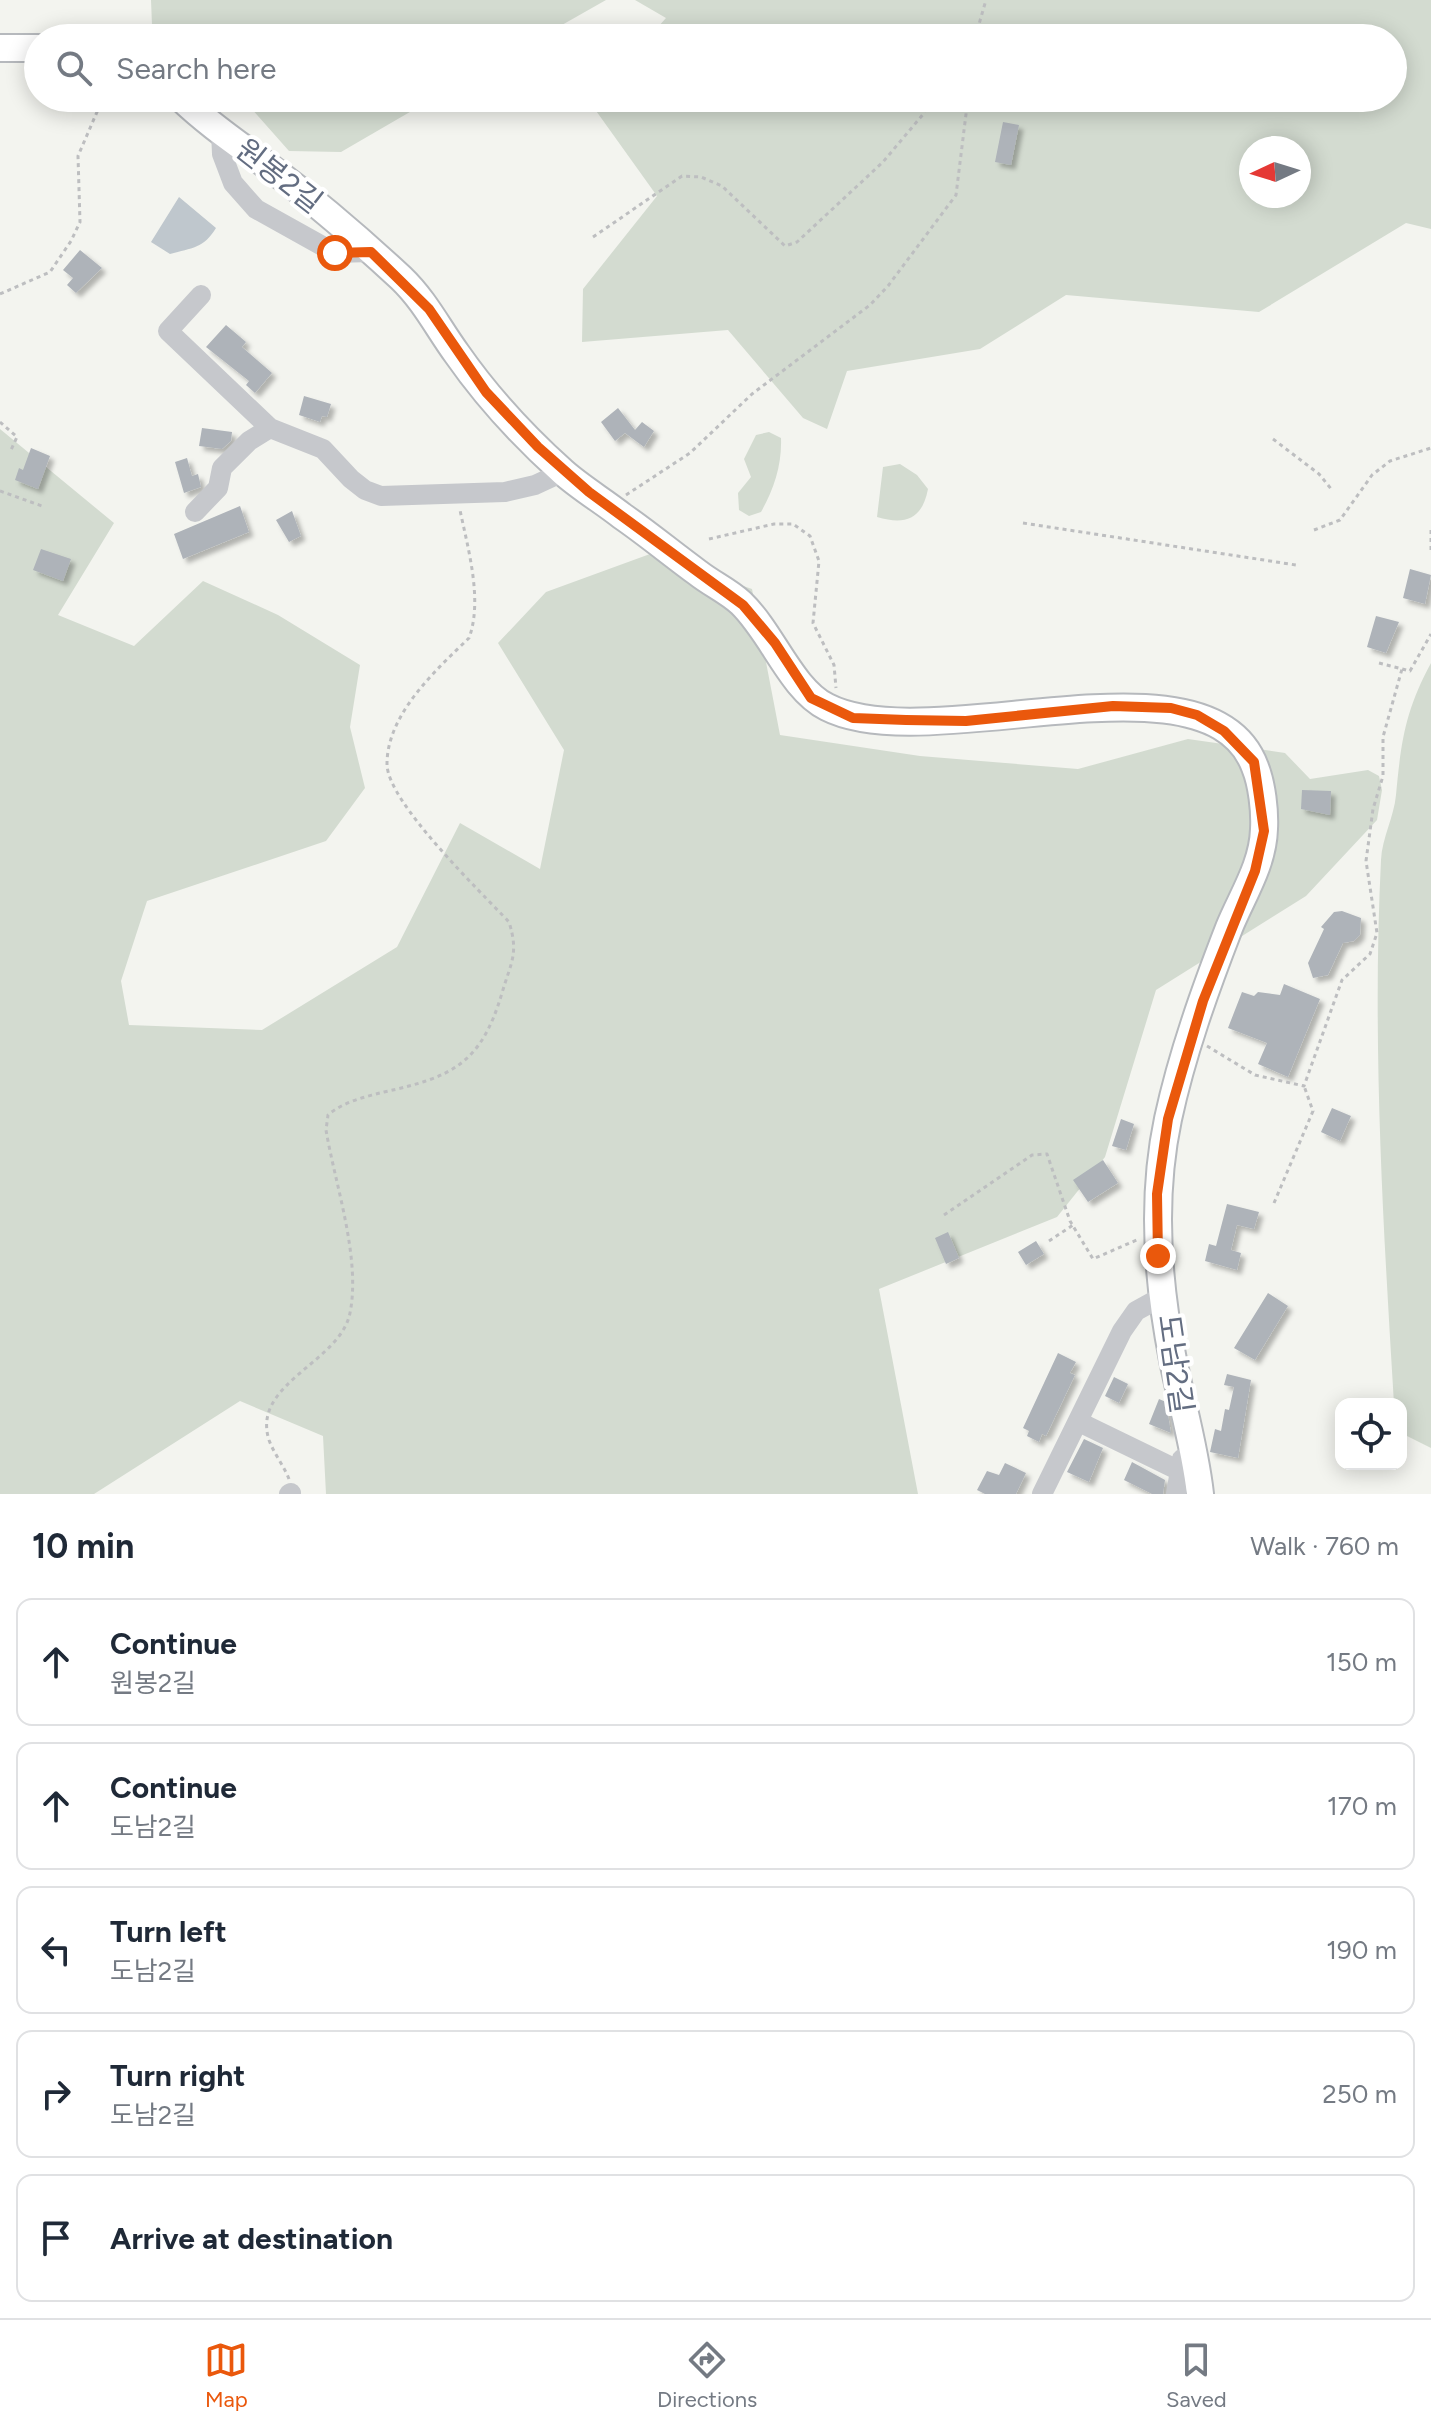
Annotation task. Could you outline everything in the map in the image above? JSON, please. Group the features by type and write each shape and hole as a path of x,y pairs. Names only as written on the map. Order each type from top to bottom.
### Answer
{"main road":[{"path":"0,48 24,48"},
{"name":"원봉2길","path":"198,112 313,201 429,309 486,392 563,472"},
{"name":"도남2길","path":"563,472 743,605 775,643 811,698 838,712 853,718 966,721 1113,706 1156,707 1197,715 1237,741 1254,762 1264,831 1255,871 1231,924 1192,1036 1168,1119 1157,1194 1158,1232 1172,1355 1186,1415"},
{"path":"1186,1415 1200,1494"}],"street":[{"path":"221,131 222,154 233,183 256,209 335,253 371,252"},
{"path":"201,295 168,331 270,428 283,436 323,449 365,490 381,496 430,491 458,494 535,485 563,472"},
{"path":"195,512 218,488 222,468 249,441 270,428"},
{"path":"1042,1494 1122,1331 1136,1311 1165,1295"},
{"name":"도남2길","path":"1176,1494 1182,1472 1186,1415"},
{"path":"1079,1422 1182,1472"}],"path":[{"path":"979,24 986,0"},
{"path":"0,294 50,272 71,241 80,222 78,156 97,112"},
{"path":"593,237 682,176 701,177 722,186 785,246 797,242 883,162 925,112"},
{"path":"610,507 690,453 752,394 870,305 888,286 956,195 966,112"},
{"path":"0,422 17,437 11,450"},
{"path":"1273,439 1319,474 1332,490"},
{"path":"1314,530 1340,520 1372,475 1390,461 1431,448"},
{"path":"0,491 42,506"},
{"path":"290,1494 287,1473 270,1442 270,1411 278,1396 296,1377 341,1339 351,1312 352,1278 326,1130 328,1115 338,1106 444,1076 464,1061 481,1044 497,1010 516,946 509,922 397,796 387,763 401,716 469,638 475,622 458,494"},
{"path":"1023,523 1296,565"},
{"path":"709,539 774,524 793,524 810,536 819,561 813,623 834,665 838,712"},
{"path":"1431,530 1431,550"},
{"path":"1379,663 1410,671 1431,634"},
{"path":"1274,1203 1313,1111 1304,1086 1342,980 1370,954 1377,933 1366,861 1373,809 1383,776 1383,737 1402,669"},
{"path":"1192,1036 1255,1075 1304,1086"},
{"path":"944,1215 1032,1155 1047,1154 1073,1225 1093,1259 1158,1232"},
{"path":"1049,1241 1073,1225"}],"shaded area":[{"path":"151,0 606,0 564,24 152,24"},
{"path":"635,0 1431,0 1431,229 1406,223 1259,312 1066,295 980,349 847,371 827,429 803,418 728,330 582,342 583,289 657,196 597,112 1407,112 1407,24 661,24 666,18"},
{"path":"254,112 410,112 341,152 289,151"},
{"path":"179,197 216,228 202,243 170,254 151,242"},
{"path":"0,429 114,523 58,615 134,646 203,581 278,615 360,665 350,727 365,788 326,841 147,901 121,981 129,1025 262,1030 397,947 460,823 540,869 564,750 498,643 546,592 650,554 752,589 780,735 920,756 1078,769 1188,739 1285,753 1310,779 1368,770 1379,776 1382,790 1377,820 1306,896 1156,990 1105,1157 1057,1217 879,1289 918,1494 326,1494 323,1436 240,1401 94,1494 0,1494"},
{"path":"769,432 781,438 779,467 761,512 749,516 739,510 738,493 751,477 744,459 756,435"},
{"path":"900,464 917,475 928,489 925,499 917,514 911,518 896,520 877,517 883,467"},
{"path":"1431,663 1431,1448 1407,1436 1407,1398 1394,1398 1378,1064 1382,852 1395,803 1400,759 1415,696"}],"building":[{"path":"1003,122 1019,125 1011,165 995,162"},
{"path":"80,250 102,268 76,293 67,285 73,278 63,270"},
{"path":"226,325 246,342 242,347 272,373 255,393 246,385 249,381 206,347"},
{"path":"304,396 331,404 327,417 322,416 320,422 299,415"},
{"path":"618,408 635,430 642,422 654,431 644,447 625,433 615,441 601,422"},
{"path":"202,428 232,432 231,441 222,449 199,446"},
{"path":"31,448 50,456 38,489 15,480 19,468 23,470"},
{"path":"187,458 192,476 198,474 201,487 184,493 175,462"},
{"path":"240,506 249,532 183,559 174,534"},
{"path":"292,511 301,536 289,542 276,520"},
{"path":"41,549 71,559 63,581 33,570"},
{"path":"1410,569 1431,575 1425,604 1403,598"},
{"path":"1376,616 1399,622 1386,653 1367,647"},
{"path":"1302,790 1331,791 1330,815 1301,809"},
{"path":"1342,911 1361,918 1360,935 1354,941 1343,943 1328,975 1313,978 1308,963 1324,929 1321,927 1334,912"},
{"path":"1284,984 1320,999 1288,1077 1258,1064 1267,1043 1228,1028 1242,992 1254,996 1258,992 1280,995"},
{"path":"1332,1108 1351,1116 1340,1141 1321,1132"},
{"path":"1121,1119 1134,1124 1126,1150 1112,1146"},
{"path":"1103,1160 1118,1183 1088,1202 1073,1180"},
{"path":"1227,1204 1259,1212 1254,1229 1237,1225 1231,1250 1241,1253 1237,1270 1205,1261 1209,1244 1216,1246"},
{"path":"948,1232 959,1258 946,1264 935,1238"},
{"path":"1036,1241 1044,1254 1026,1265 1018,1252"},
{"path":"1268,1293 1288,1306 1255,1360 1234,1348"},
{"path":"1058,1353 1076,1362 1070,1373 1075,1375 1046,1436 1042,1434 1039,1442 1027,1436 1029,1431 1023,1428"},
{"path":"1227,1374 1251,1380 1238,1458 1210,1452 1215,1429 1221,1431 1225,1409 1229,1410 1234,1387 1224,1385"},
{"path":"1114,1377 1128,1384 1119,1403 1105,1396"},
{"path":"1159,1399 1166,1402 1171,1433 1149,1424"},
{"path":"1084,1439 1103,1448 1089,1482 1067,1472"},
{"path":"1132,1462 1165,1480 1163,1494 1152,1494 1124,1480"},
{"path":"1005,1463 1026,1473 1016,1494 985,1494 977,1490 987,1471 999,1475"}],"route":[{"path":"335,253 371,252 404,281 429,309 455,352 486,392 563,472 743,605 775,643 794,677 811,698 830,709 853,718 966,721 1113,706 1171,708 1197,715 1237,741 1254,762 1264,831 1255,871 1231,924 1203,1001 1168,1119 1157,1194 1158,1256"}]}
